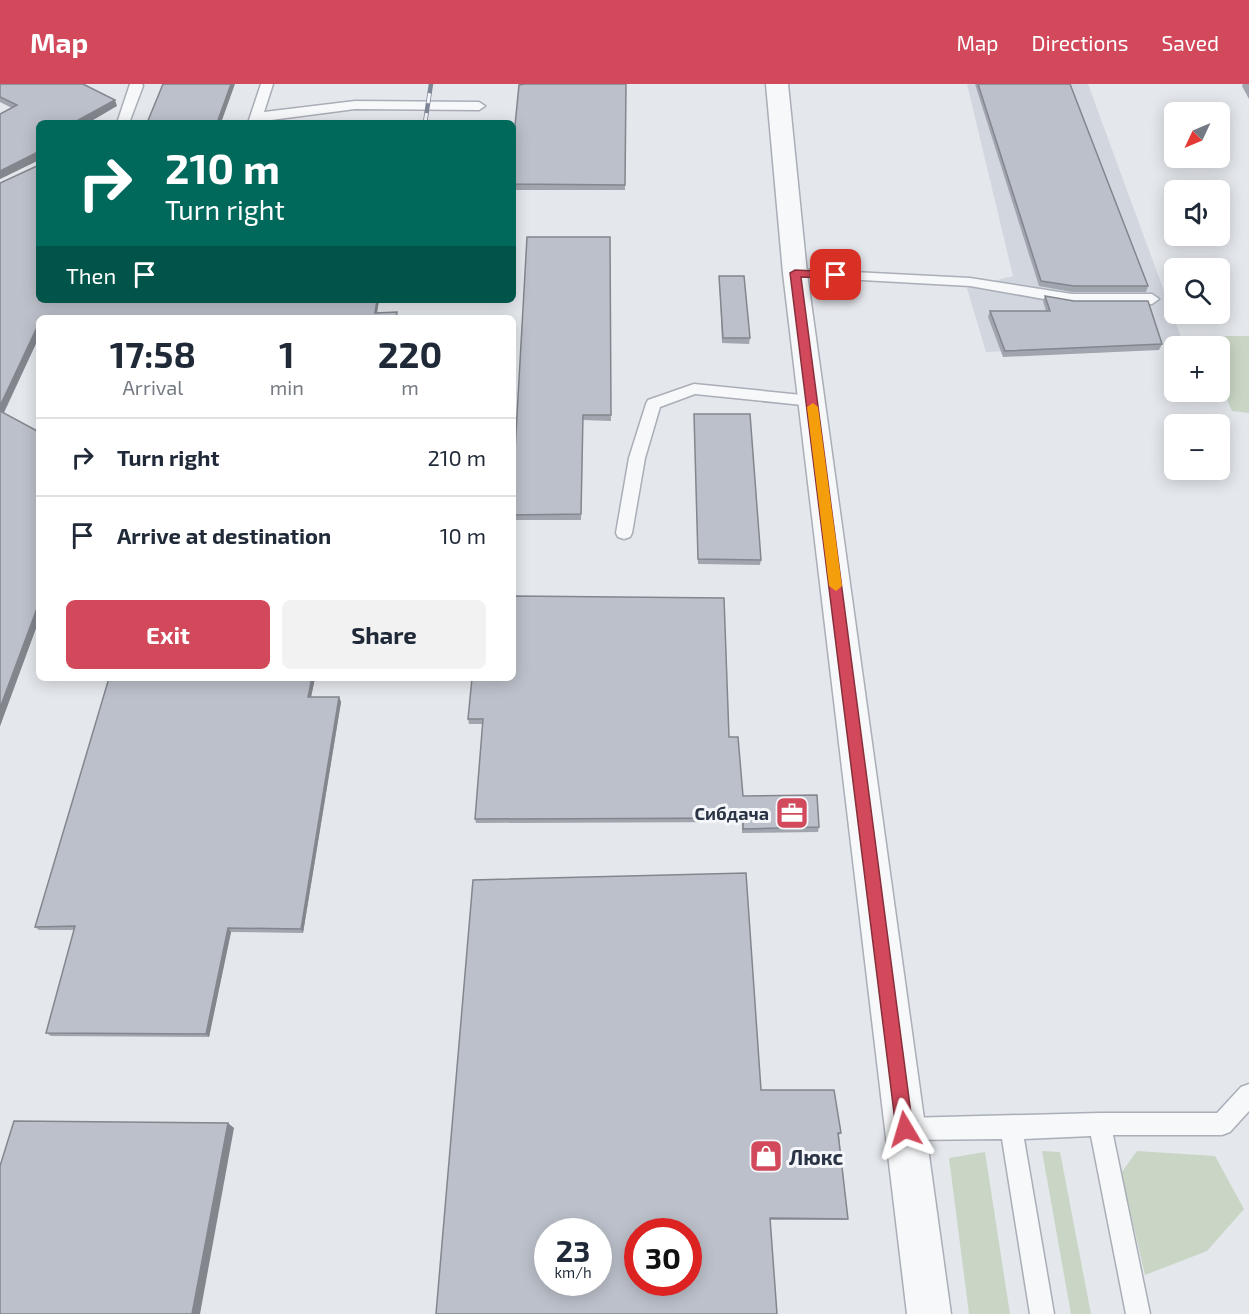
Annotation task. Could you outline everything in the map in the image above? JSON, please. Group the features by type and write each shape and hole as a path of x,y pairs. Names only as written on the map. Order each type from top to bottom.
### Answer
{"street":[{"path":"777,84 795,273 928,1314"}],"lane":[{"path":"123,120 136,84"},
{"path":"267,84 255,120 355,105 479,106"},
{"path":"795,273 970,282 1072,299 1152,299"},
{"path":"624,533 637,458 653,404 694,389 812,400"},
{"path":"905,1129 1100,1124 1222,1124 1249,1095"},
{"path":"1100,1124 1138,1314"},
{"path":"1011,1128 1042,1314"}],"shaded area":[{"path":"967,84 1088,84 1164,291 1164,324 1176,324 1180,336 1164,336 1164,344 986,352 967,288 1013,276"}],"green space":[{"path":"1230,336 1249,336 1249,413 1232,411 1228,402 1230,402"},
{"path":"1042,1151 1060,1152 1091,1314 1071,1314"},
{"path":"1137,1151 1215,1156 1244,1209 1207,1251 1145,1275 1121,1173"},
{"path":"985,1152 1010,1314 969,1314 949,1158"}],"building":[{"path":"0,84 83,84 115,100 78,120 36,120 36,153 0,171 0,114 17,105 0,97"},
{"path":"163,84 231,84 218,120 148,120"},
{"path":"626,84 625,185 516,184 516,120 519,85"},
{"path":"978,84 1070,84 1148,286 1074,286 1041,281"},
{"path":"36,166 36,303 377,303 375,313 397,312 396,315 36,315 36,329 0,406 0,183"},
{"path":"527,237 610,237 611,415 583,415 581,514 516,515 516,433"},
{"path":"719,276 744,276 750,338 723,338"},
{"path":"1045,296 1074,301 1148,301 1162,344 1005,351 990,311 1050,311"},
{"path":"0,411 36,430 36,611 0,708"},
{"path":"694,414 750,414 761,560 698,559"},
{"path":"516,596 724,598 729,737 738,737 743,796 817,795 819,827 743,829 743,818 475,819 483,719 468,719 472,681 516,681"},
{"path":"108,681 311,681 308,697 339,697 301,929 228,928 206,1034 46,1033 75,926 35,927"},
{"path":"746,873 761,1090 834,1090 841,1133 838,1133 848,1219 770,1218 777,1314 436,1314 473,880"},
{"path":"14,1121 228,1123 192,1314 0,1314 0,1166"}],"railway":[{"path":"425,120 431,84"}],"slow traffic":[{"path":"813,407 836,586"}],"place":[{"name":"Сибдача","path":"792,813"},
{"name":"Люкс","path":"766,1156"}],"route":[{"path":"836,275 795,273 905,1129"}]}
